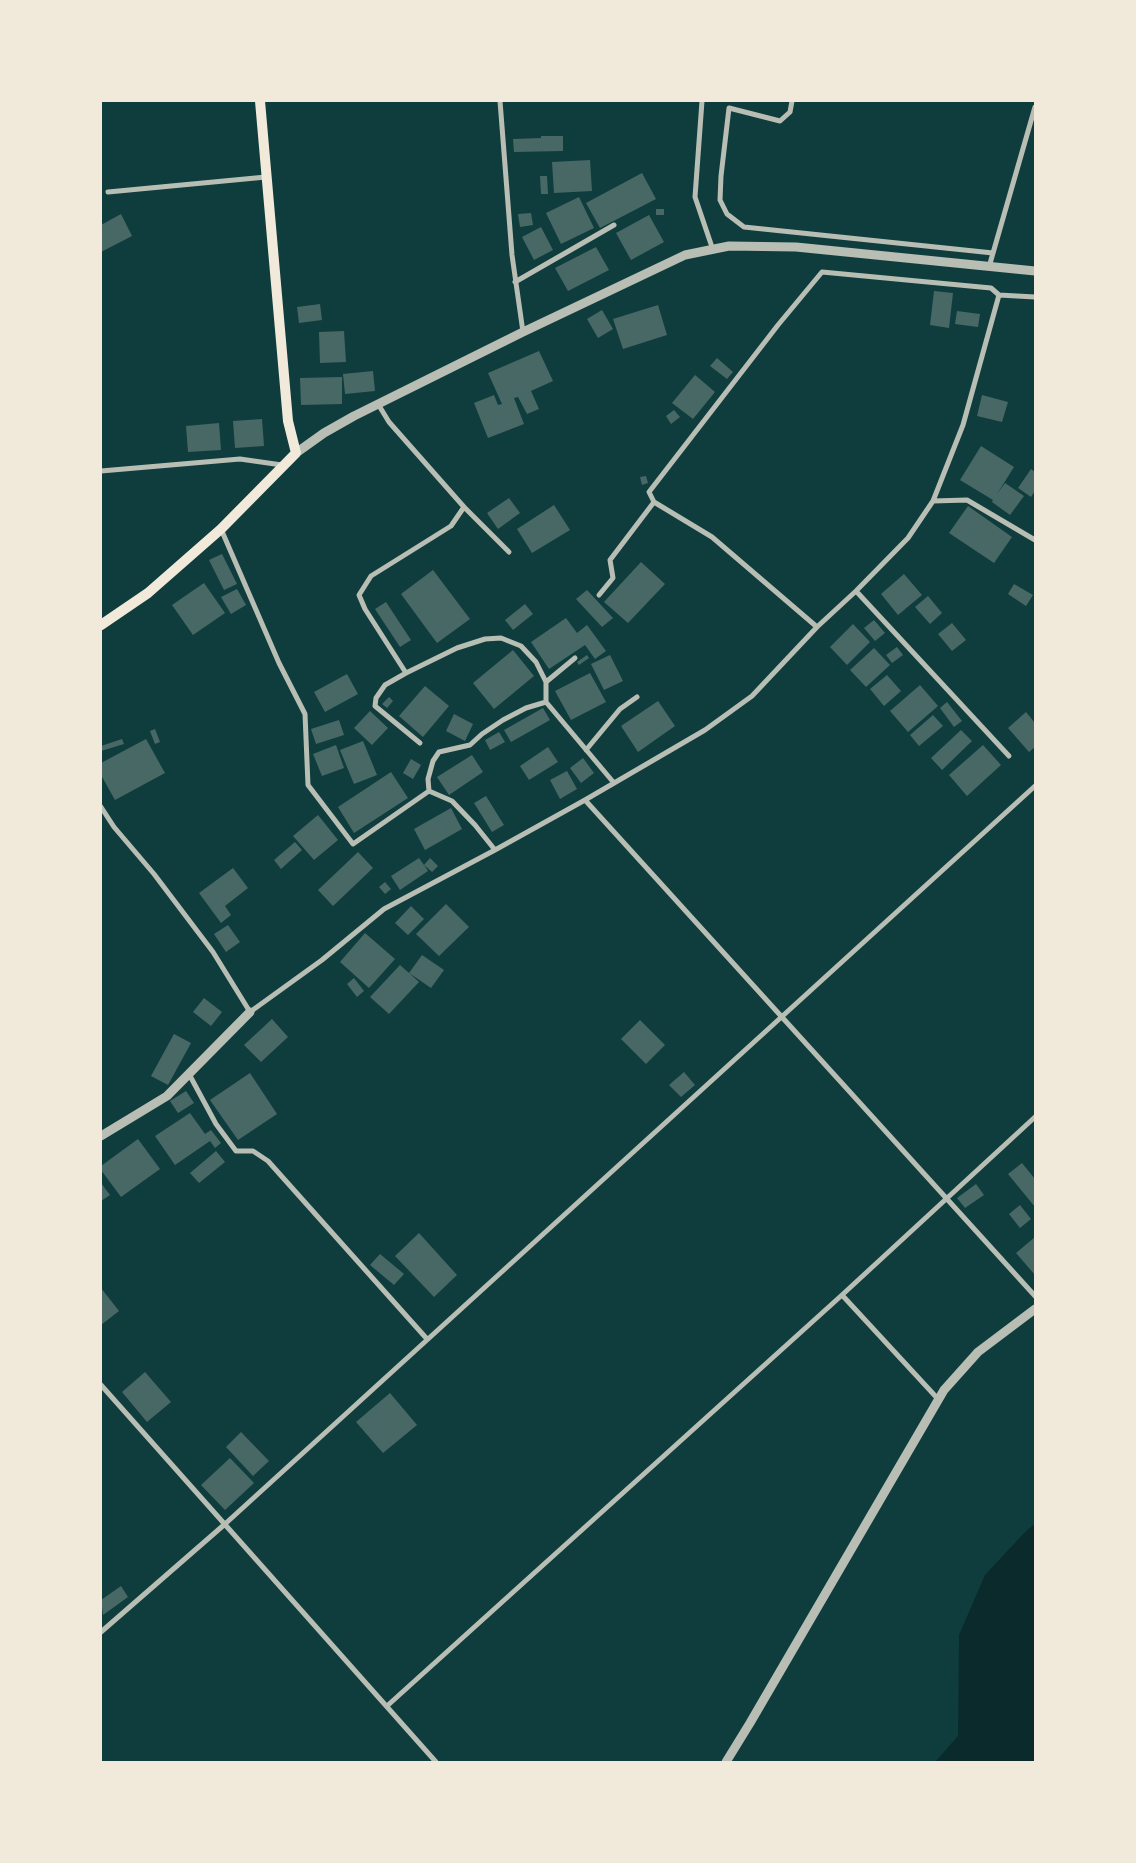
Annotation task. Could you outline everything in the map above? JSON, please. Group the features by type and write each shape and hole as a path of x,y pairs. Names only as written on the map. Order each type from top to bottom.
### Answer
{"main road":[{"path":"101,625 148,593 221,529 296,454 288,422 260,101"}],"street":[{"path":"500,101 515,282 523,332"},
{"path":"702,101 695,196 713,250"},
{"path":"792,101 790,112 780,121 729,108 720,200 728,214 744,227 994,252"},
{"path":"989,267 1035,107"},
{"path":"108,192 267,177"},
{"path":"515,282 614,225"},
{"path":"296,454 324,433 378,404 685,255 729,246 796,247 1035,271"},
{"path":"817,627 712,537 654,502 649,492 778,325 822,272 991,288 999,295 1035,296"},
{"path":"101,1136 166,1096 250,1012 322,960 384,909 585,800 706,730 752,696 817,627 856,591 908,538 933,500 962,425 999,295"},
{"path":"378,404 389,422 464,507 509,552"},
{"path":"101,471 240,459 285,466"},
{"path":"933,500 967,500 1035,540"},
{"path":"599,595 613,578 610,560 654,502"},
{"path":"406,673 365,609 359,595 371,576 451,526 464,507"},
{"path":"221,529 279,663 305,714 308,785 353,844 429,791"},
{"path":"856,591 1009,756"},
{"path":"420,744 375,706 376,698 386,685 457,648 485,639 501,638 520,646 536,662 546,682 546,702 614,783"},
{"path":"546,682 574,658"},
{"path":"586,750 620,709 638,697"},
{"path":"429,791 428,779 432,761 439,752 470,745 482,734 503,720 526,708 546,702"},
{"path":"101,1632 225,1524 1035,786"},
{"path":"429,791 452,801 495,850"},
{"path":"585,800 1035,1296"},
{"path":"101,807 114,827 154,874 213,952 250,1012"},
{"path":"188,1074 216,1124 236,1151 253,1150 268,1161 427,1339"},
{"path":"387,1706 842,1295 946,1197 1035,1117"},
{"path":"842,1295 938,1399"},
{"path":"726,1762 944,1390 978,1352 1035,1309"},
{"path":"101,1386 436,1762"}],"water":[{"path":"1035,1524 1035,1762 935,1762 958,1736 959,1635 985,1575 1027,1530"}],"building":[{"path":"541,136 563,136 563,151 514,152 513,139 541,138"},
{"path":"590,160 592,191 554,193 552,162"},
{"path":"642,173 656,199 600,228 586,203"},
{"path":"540,176 547,176 548,194 541,194"},
{"path":"579,197 594,228 561,244 546,213"},
{"path":"656,209 664,209 664,215 656,215"},
{"path":"531,213 533,225 520,227 518,214"},
{"path":"121,214 132,236 101,252 101,225"},
{"path":"649,215 664,242 631,260 616,233"},
{"path":"541,227 553,250 534,260 522,237"},
{"path":"596,247 609,270 568,291 555,268"},
{"path":"934,291 953,293 949,328 930,325"},
{"path":"320,304 322,320 299,323 297,307"},
{"path":"658,305 667,335 623,349 613,319"},
{"path":"602,310 613,329 598,338 587,319"},
{"path":"957,311 980,314 978,327 955,324"},
{"path":"344,331 346,362 320,363 319,332"},
{"path":"539,351 553,381 531,391 539,409 527,414 518,397 514,398 524,424 488,438 474,403 494,395 498,405 502,404 488,373"},
{"path":"717,358 733,372 727,379 710,366"},
{"path":"373,371 375,391 345,394 343,374"},
{"path":"695,375 715,392 693,419 672,403"},
{"path":"342,377 342,404 301,405 300,378"},
{"path":"982,395 1008,402 1002,422 977,416"},
{"path":"674,410 680,417 671,424 666,416"},
{"path":"262,419 264,446 235,448 233,421"},
{"path":"219,423 221,450 188,452 186,426"},
{"path":"981,446 1014,467 997,494 1005,483 1024,496 1010,515 992,502 993,500 960,480"},
{"path":"1031,469 1035,472 1035,491 1031,497 1018,488"},
{"path":"646,476 648,483 642,485 640,477"},
{"path":"509,498 520,513 498,529 487,513"},
{"path":"554,505 570,530 532,553 517,529"},
{"path":"968,506 1012,537 994,563 949,533"},
{"path":"222,554 237,584 224,590 209,560"},
{"path":"641,562 665,584 628,623 604,602"},
{"path":"433,570 470,619 437,643 401,594"},
{"path":"904,574 922,595 898,615 881,594"},
{"path":"204,583 225,613 193,635 172,605"},
{"path":"1014,584 1033,595 1026,606 1008,594"},
{"path":"237,589 246,605 231,614 221,597"},
{"path":"587,590 613,618 602,627 576,599"},
{"path":"928,596 942,613 930,624 915,607"},
{"path":"386,602 411,640 400,647 375,609"},
{"path":"525,604 533,614 513,630 505,620"},
{"path":"566,618 577,633 587,625 606,651 595,659 585,645 549,669 531,642"},
{"path":"874,620 885,633 875,641 864,628"},
{"path":"952,623 966,640 952,651 938,634"},
{"path":"853,624 870,642 847,665 830,647"},
{"path":"897,647 903,655 892,663 886,655"},
{"path":"874,648 890,665 866,687 850,670"},
{"path":"513,650 534,676 494,709 473,683"},
{"path":"587,655 589,658 579,665 577,662"},
{"path":"610,655 623,681 604,690 591,664"},
{"path":"590,673 606,702 571,720 555,691"},
{"path":"347,674 358,694 325,712 314,692"},
{"path":"887,675 901,691 884,706 870,689"},
{"path":"920,685 938,706 908,732 890,711"},
{"path":"425,686 449,706 423,737 399,716"},
{"path":"389,697 393,701 387,708 382,704"},
{"path":"658,701 675,726 638,752 621,726"},
{"path":"947,702 962,721 954,727 940,708"},
{"path":"543,708 550,720 511,742 504,730"},
{"path":"370,711 388,728 372,745 354,728"},
{"path":"1026,712 1035,723 1035,747 1029,752 1008,728"},
{"path":"454,714 473,724 465,741 446,731"},
{"path":"933,715 943,726 919,746 910,735"},
{"path":"339,720 344,735 316,744 311,729"},
{"path":"155,729 160,742 155,744 150,731"},
{"path":"961,730 972,741 942,770 931,758"},
{"path":"499,732 505,742 490,750 485,740"},
{"path":"122,739 124,744 101,751 101,746"},
{"path":"146,739 165,773 115,800 101,775 101,763"},
{"path":"363,741 377,775 354,784 340,750"},
{"path":"336,745 344,768 322,776 313,754"},
{"path":"983,745 1001,765 967,796 949,775"},
{"path":"548,747 558,762 529,780 520,766"},
{"path":"472,755 483,772 449,795 437,777"},
{"path":"583,758 594,773 581,783 570,768"},
{"path":"411,759 421,765 413,779 403,773"},
{"path":"567,771 577,789 560,799 550,780"},
{"path":"391,772 408,798 354,833 338,807"},
{"path":"486,796 504,825 492,832 474,803"},
{"path":"451,808 462,829 425,850 414,829"},
{"path":"318,815 338,840 314,860 293,836"},
{"path":"295,842 302,850 281,869 274,860"},
{"path":"358,852 373,868 333,906 318,890"},
{"path":"419,858 428,871 400,890 391,876"},
{"path":"430,858 438,866 432,872 424,865"},
{"path":"233,868 248,888 225,906 231,915 221,923 199,893"},
{"path":"385,882 391,889 385,894 379,887"},
{"path":"446,904 469,927 439,956 416,934"},
{"path":"411,906 424,919 408,935 395,923"},
{"path":"228,925 240,942 226,952 214,934"},
{"path":"365,933 395,959 369,988 340,962"},
{"path":"422,955 444,970 431,988 409,973"},
{"path":"400,965 419,982 389,1014 370,997"},
{"path":"354,978 364,991 357,997 347,984"},
{"path":"204,998 222,1012 211,1026 193,1012"},
{"path":"272,1019 288,1037 261,1062 244,1045"},
{"path":"640,1020 665,1045 646,1064 621,1039"},
{"path":"174,1034 191,1043 168,1085 151,1076"},
{"path":"684,1072 695,1085 681,1097 669,1085"},
{"path":"250,1073 277,1114 238,1140 210,1100"},
{"path":"186,1091 194,1103 178,1113 170,1101"},
{"path":"190,1113 205,1134 211,1130 221,1143 215,1148 210,1141 175,1165 155,1136"},
{"path":"138,1139 160,1169 121,1197 101,1170 101,1166"},
{"path":"216,1151 225,1162 199,1183 190,1173"},
{"path":"1022,1163 1035,1179 1035,1207 1008,1174"},
{"path":"101,1183 110,1195 101,1201"},
{"path":"976,1184 984,1195 965,1208 957,1198"},
{"path":"1020,1205 1031,1219 1020,1228 1009,1214"},
{"path":"419,1233 457,1275 434,1297 395,1256"},
{"path":"1035,1237 1035,1275 1016,1253"},
{"path":"380,1254 404,1274 394,1285 370,1265"},
{"path":"101,1288 119,1311 101,1325"},
{"path":"145,1372 171,1402 147,1422 122,1392"},
{"path":"390,1393 417,1425 383,1453 356,1422"},
{"path":"241,1432 269,1461 253,1476 226,1447"},
{"path":"230,1458 254,1483 225,1510 201,1485"},
{"path":"121,1586 128,1597 103,1615 101,1600"}]}
